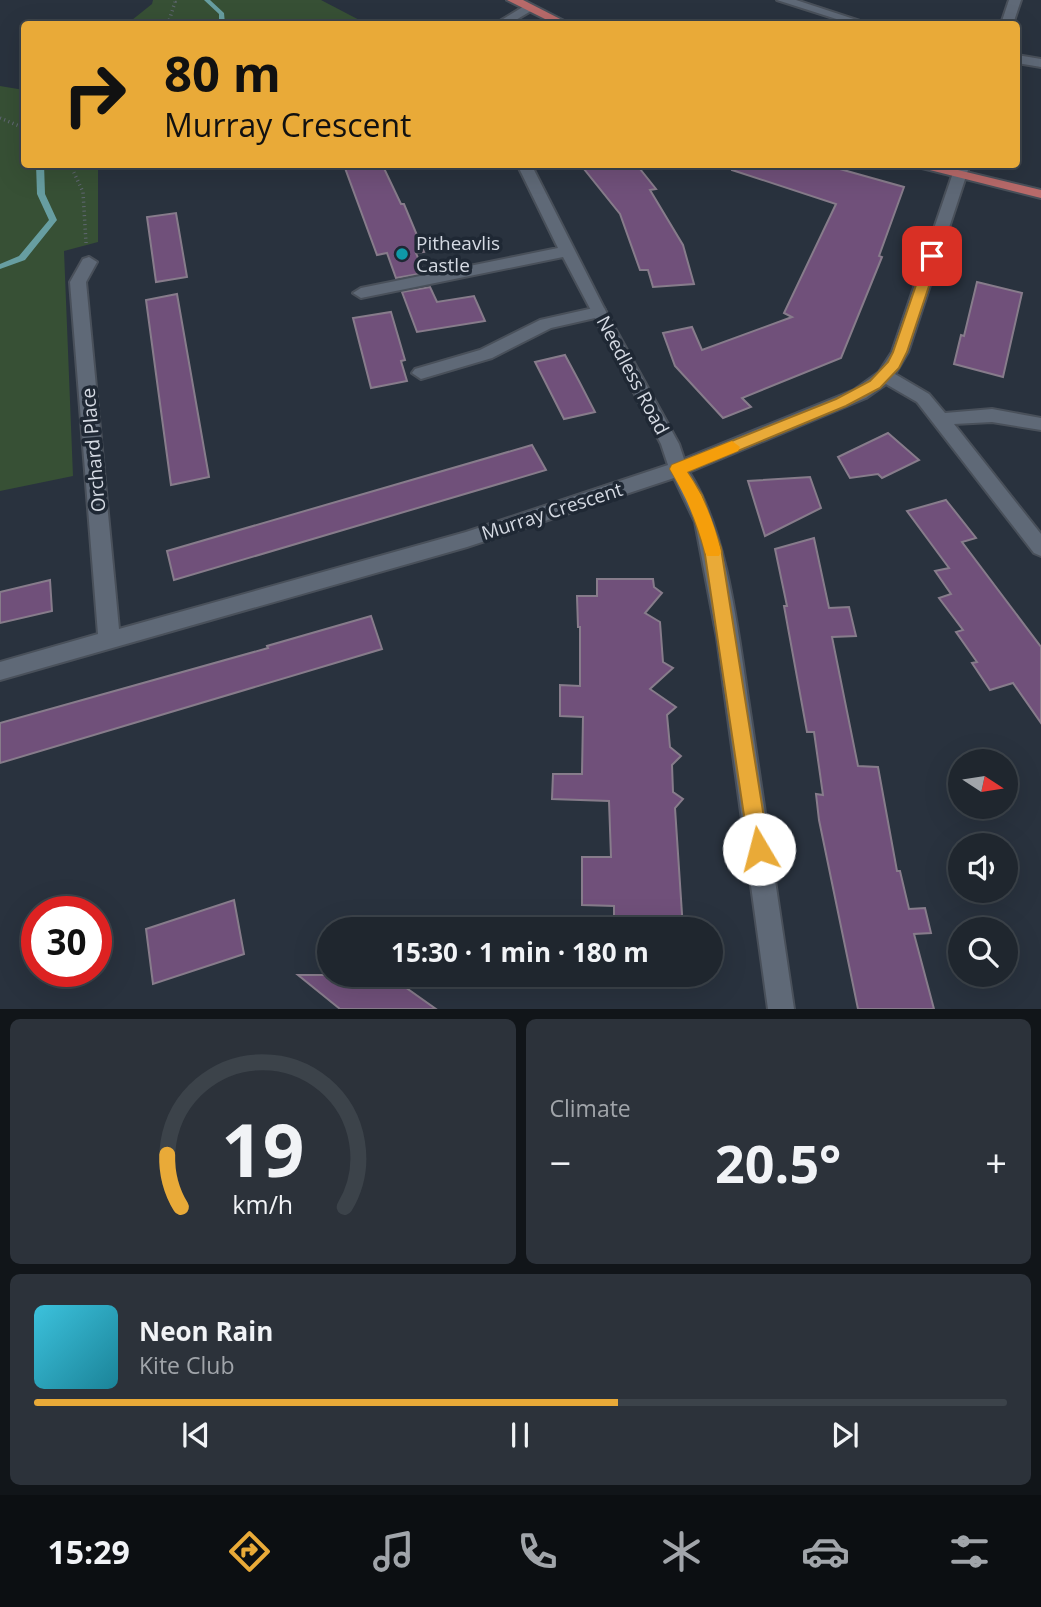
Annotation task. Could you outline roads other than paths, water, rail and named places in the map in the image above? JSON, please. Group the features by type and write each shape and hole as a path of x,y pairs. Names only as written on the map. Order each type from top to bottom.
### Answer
{"main road":[{"path":"513,0 558,21"},
{"path":"961,170 1041,194"}],"street":[{"path":"783,0 853,21"},
{"path":"1008,21 1015,0"},
{"path":"506,21 530,8"},
{"path":"1020,60 1041,63"},
{"name":"Needless Road","path":"526,168 598,312 670,444 678,469 694,495 712,548 781,1009"},
{"name":"Murray Crescent","path":"0,671 467,539 678,469 860,394 885,376 900,352 961,170"},
{"path":"361,293 567,251"},
{"name":"Orchard Place","path":"89,262 78,282 109,640"},
{"path":"421,373 486,354 546,324 598,312"},
{"path":"885,376 915,391 943,420 1041,548"},
{"path":"943,420 981,415 1011,416 1041,424"}],"waterway":[{"path":"207,0 222,14 222,21"},
{"path":"0,267 22,258 53,220 41,194 40,168"}],"place":[{"name":"Pitheavlis Castle","path":"402,254"}]}
